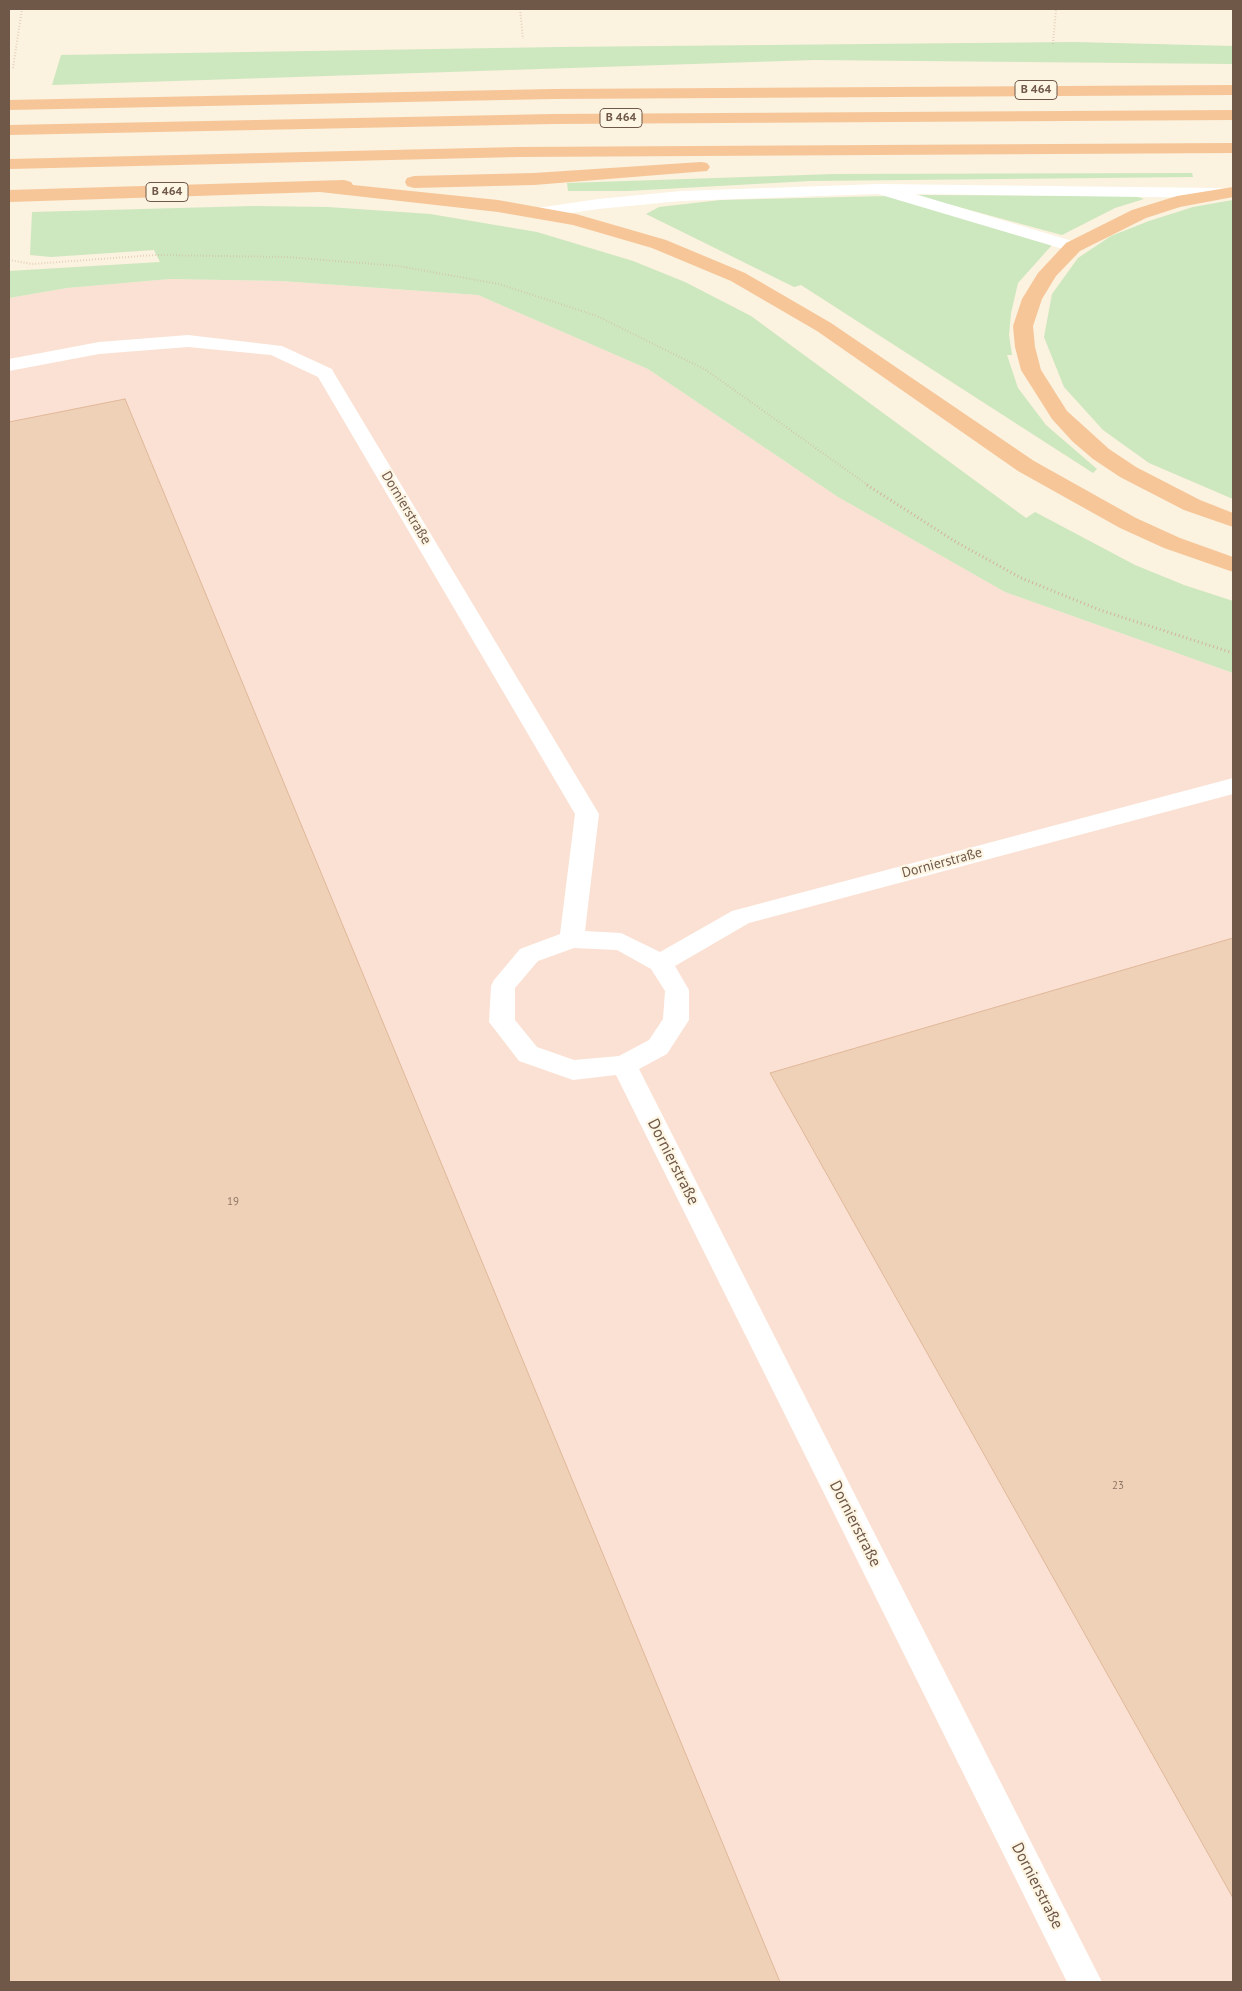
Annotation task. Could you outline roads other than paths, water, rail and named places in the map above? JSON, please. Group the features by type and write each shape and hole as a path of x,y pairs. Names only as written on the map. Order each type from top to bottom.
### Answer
{"highway":[{"name":"B 464","path":"9,105 553,94 1233,90"},
{"name":"B 464","path":"9,130 618,118 1233,115"},
{"name":"B 464","path":"9,164 450,153 1233,148"},
{"name":"B 464","path":"9,196 325,188 402,182 534,179 693,168 790,150"},
{"path":"325,188 413,196 537,213 576,220 659,244 738,277 824,327 955,419 1034,470 1090,503 1154,535 1233,565"},
{"path":"1227,192 1139,214 1100,231 1072,247 1048,273 1032,299 1024,326 1025,347 1031,370 1059,415 1080,436 1101,454 1128,472 1192,505 1233,520"}],"lane":[{"path":"537,213 598,204 681,196 879,189 1227,192"},
{"path":"879,189 1072,247"},
{"name":"Dornierstraße","path":"9,365 99,348 188,341 274,350 326,373 587,814 572,939"},
{"name":"Dornierstraße","path":"660,963 741,917 1233,786"},
{"path":"572,939 622,942 660,963 677,990 676,1020 658,1047 624,1065 573,1070 528,1054 502,1022 503,986 530,955 572,939"},
{"name":"Dornierstraße","path":"624,1065 1085,1982"}]}
